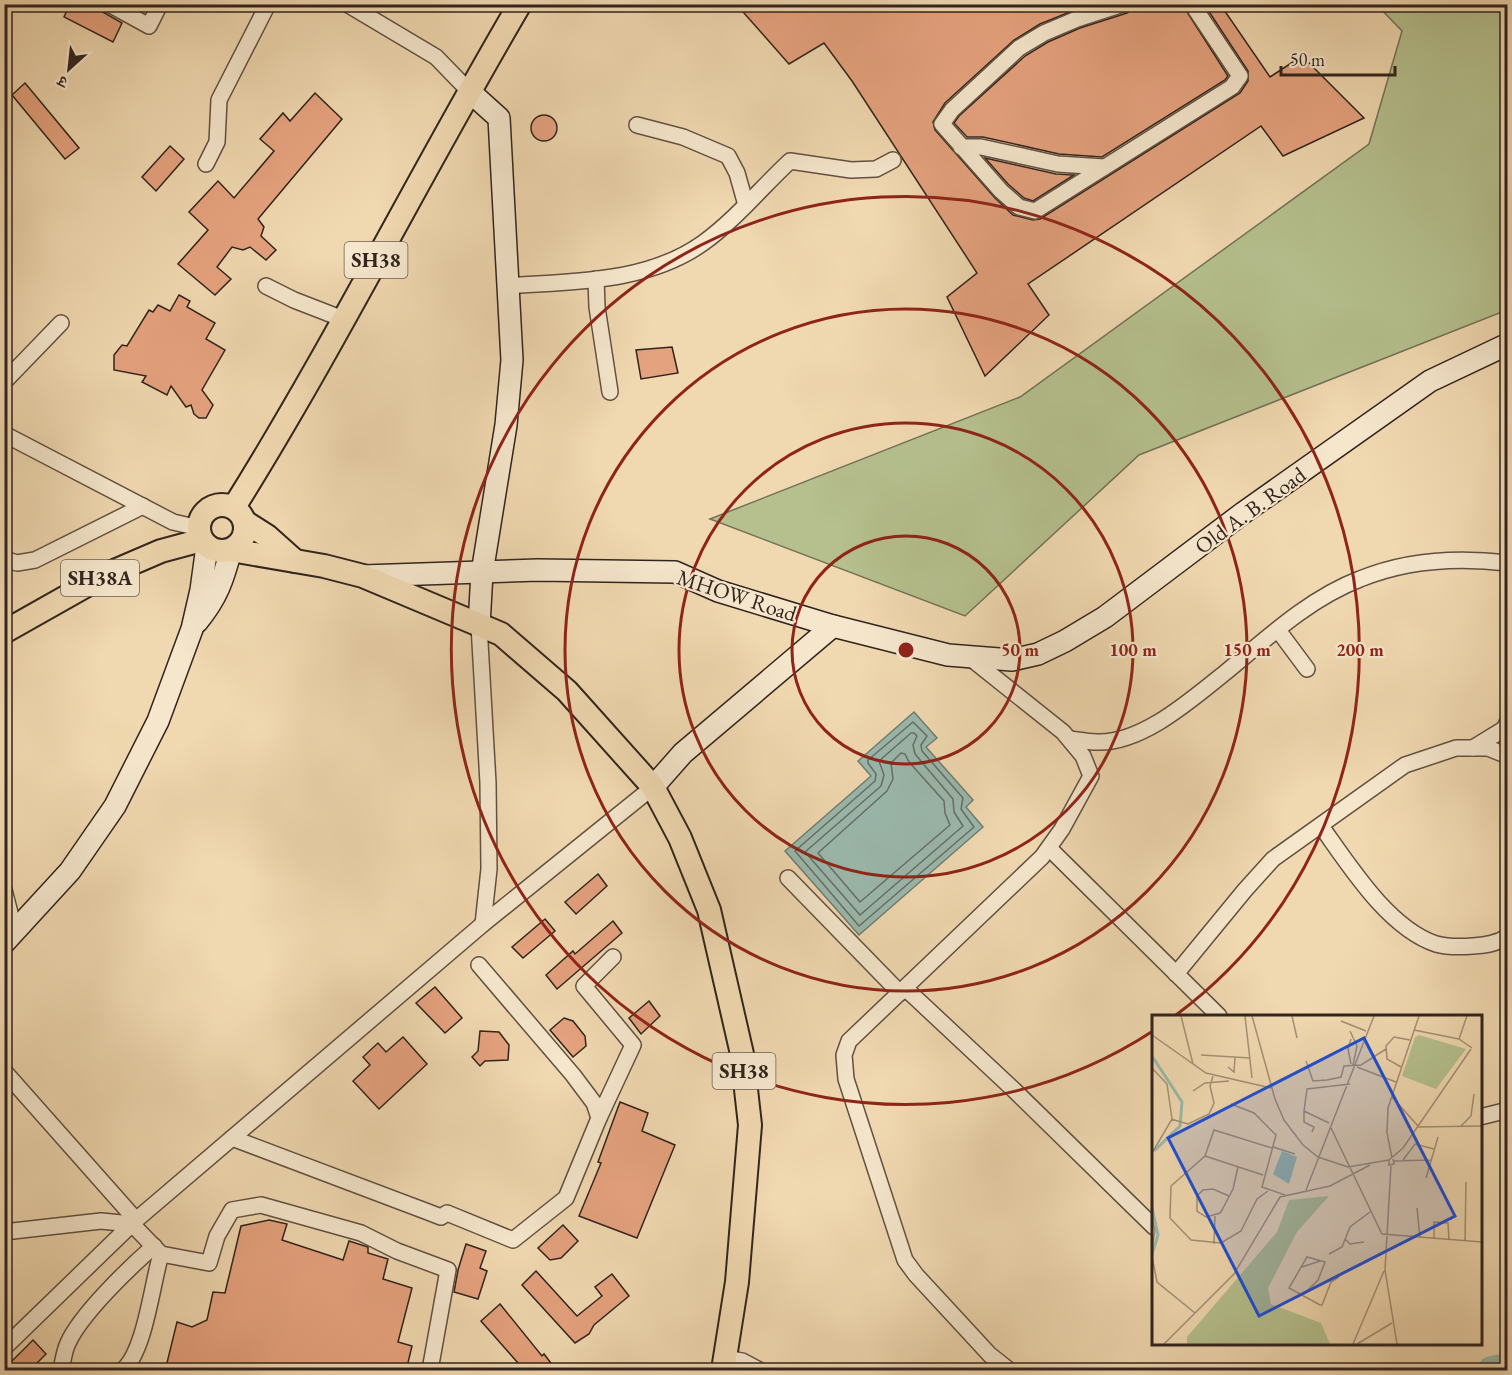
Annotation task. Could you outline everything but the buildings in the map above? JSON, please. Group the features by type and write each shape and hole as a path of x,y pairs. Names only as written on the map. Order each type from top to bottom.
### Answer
{"main road":[{"name":"SH38","path":"231,550 242,542 245,536 239,515 283,428 520,4"},
{"path":"203,538 200,520 210,507 218,505 239,515 296,562"},
{"name":"SH38","path":"203,538 218,551 231,550 363,576 501,634 567,691 653,787 680,838 709,910 742,1054 750,1125 737,1282 724,1364"},
{"name":"SH38A","path":"4,632 105,575 162,551 203,538"}],"street":[{"path":"109,4 149,26 160,4"},
{"path":"206,164 218,142 219,100 268,4"},
{"path":"347,4 436,57 469,92 499,118 512,360 506,425 482,573 479,625 489,869 483,924"},
{"path":"1123,4 1077,19 1044,33 1019,48 952,110 942,124 1001,191 1019,207 1035,211 1232,87 1240,76 1192,4"},
{"path":"637,125 683,137 728,156 737,173 746,205"},
{"path":"961,147 981,147 1058,164 1104,167"},
{"path":"508,286 596,279 645,270 675,259 702,243 746,205 790,161 851,170 876,169 893,160"},
{"path":"596,279 597,307 610,392"},
{"path":"266,286 343,320"},
{"path":"4,382 61,323"},
{"name":"Old A. B. Road","path":"978,658 1012,660 1038,654 1106,617 1243,513 1431,381 1508,344"},
{"path":"4,435 203,538 201,590 192,629 158,720 115,806 70,871 10,938"},
{"path":"4,559 17,563 35,560 143,506"},
{"path":"192,629 211,605 223,582 231,550"},
{"path":"1070,739 1097,742 1138,733 1183,706 1278,630 1317,602 1349,584 1405,565 1460,560 1508,563"},
{"name":"MHOW Road","path":"363,576 538,570 675,572 718,591 832,626 948,655 978,658"},
{"path":"4,1348 134,1222 483,924 653,787 683,753 832,626"},
{"path":"1278,630 1307,669"},
{"path":"978,658 1070,739 1083,756 1090,776 1067,820 1049,848 1029,871 849,1041 844,1055 849,1089 905,1260 916,1275 990,1355 1009,1371"},
{"path":"1473,748 1504,729 1508,721"},
{"path":"1176,974 1245,890 1274,860 1405,765 1456,748 1488,748 1508,756"},
{"path":"1321,826 1381,906 1415,933 1436,944 1462,947 1489,945 1508,936"},
{"path":"1049,848 1217,1015"},
{"path":"788,878 902,990 1014,1090 1152,1225"},
{"path":"4,890 10,938"},
{"path":"232,1138 441,1217 447,1213 513,1240 566,1198 599,1118 633,1045 584,986 614,957"},
{"path":"478,965 573,1074 594,1103 599,1118"},
{"path":"4,1071 157,1250 209,1263 217,1236 232,1210 261,1205 361,1233 397,1251 448,1270 430,1371"},
{"path":"1482,1116 1508,1110"},
{"path":"4,1232 101,1221 134,1222"},
{"path":"61,1371 68,1344 86,1316 135,1263 157,1250"},
{"path":"123,1371 130,1364 150,1305 157,1250"},
{"path":"724,1364 742,1361 759,1371"}],"green space":[{"path":"1377,5 1507,5 1507,310 1139,455 965,616 710,519 1020,397 1369,144 1402,31"}],"water":[{"path":"914,712 937,738 926,747 973,800 966,807 983,827 859,935 785,851 871,776 858,761"}],"waterway":[{"path":"1491,1370 1508,1366"}]}
